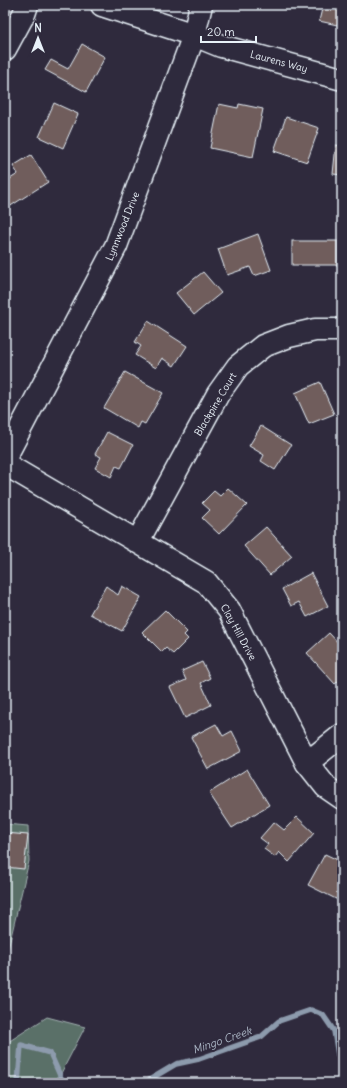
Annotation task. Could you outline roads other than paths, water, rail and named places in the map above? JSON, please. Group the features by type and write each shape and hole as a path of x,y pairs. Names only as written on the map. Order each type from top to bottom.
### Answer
{"street":[{"path":"5,49 24,14 27,5"},
{"name":"Laurens Way","path":"102,5 194,35 221,46 342,79"},
{"name":"Lynnwood Drive","path":"5,458 116,246 194,35 201,5"},
{"name":"Blackpine Court","path":"138,541 218,394 238,366 263,346 289,336 315,330 342,330"},
{"name":"Clay Hill Drive","path":"5,464 206,582 229,610 308,763 326,787 342,798"},
{"path":"308,763 342,734"}],"waterway":[{"name":"Mingo Creek","path":"144,1083 176,1064 199,1059 261,1037 279,1021 311,1010 323,1015 334,1031 338,1055 342,1062"},
{"name":"Mingo Creek","path":"18,1083 21,1045 50,1053 62,1080 67,1083"}]}
